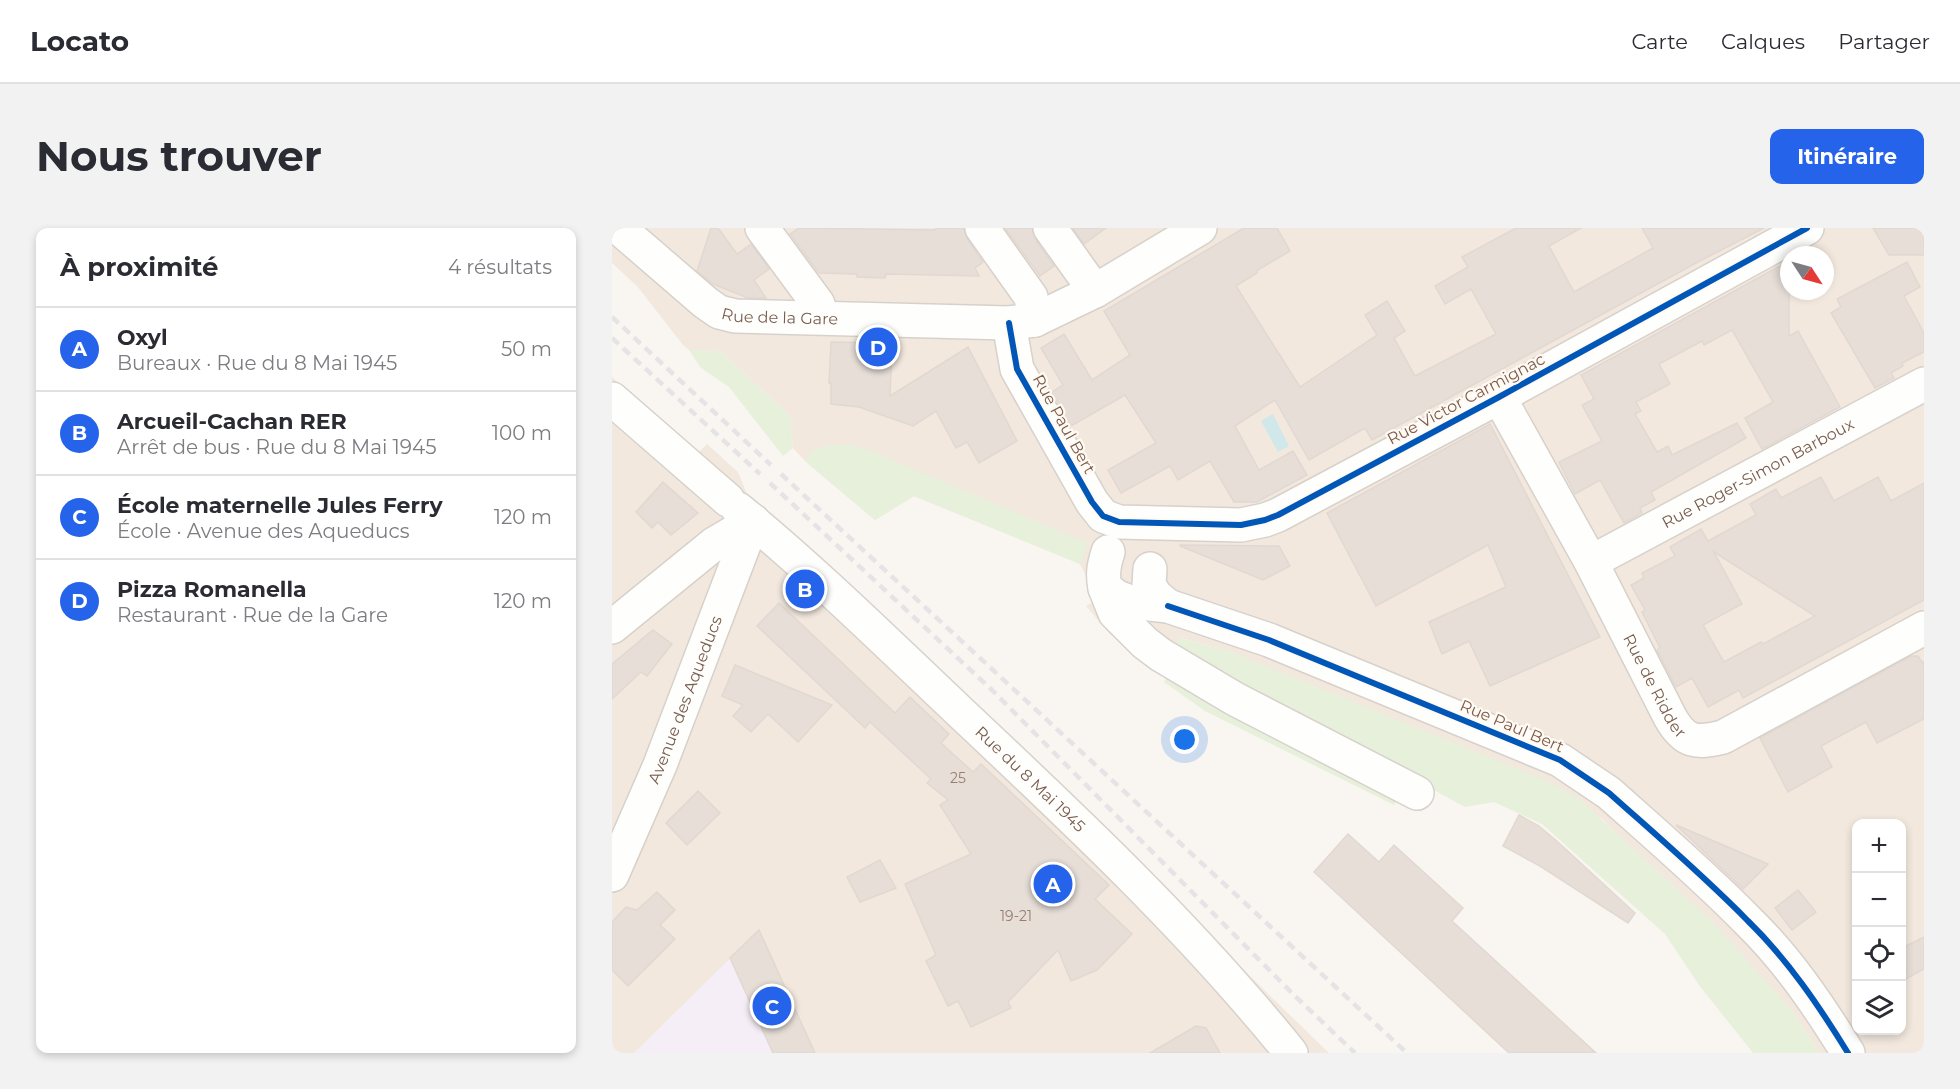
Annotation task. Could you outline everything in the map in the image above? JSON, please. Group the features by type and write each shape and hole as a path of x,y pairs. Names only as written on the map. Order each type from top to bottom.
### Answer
{"street":[{"name":"Rue de la Gare","path":"620,228 706,303 719,312 735,316 1022,322 1095,291 1200,228"},
{"path":"762,228 818,304"},
{"name":"Rue Paul Bert","path":"982,228 1031,297 1022,322 1017,369 1113,537"},
{"path":"1050,228 1095,291"},
{"name":"Rue Victor Carmignac","path":"1113,537 1168,523 1241,525 1265,520 1499,397 1807,228"},
{"name":"Rue Roger-Simon Barboux","path":"1591,562 1924,384"},
{"name":"Rue de Ridder","path":"1499,397 1591,562 1670,717 1680,732 1694,741 1709,741 1723,737 1924,628"},
{"name":"Rue du 8 Mai 1945","path":"612,399 739,510 914,669 1093,839 1248,999 1291,1053"},
{"path":"612,627 714,544 739,510"},
{"name":"Avenue des Aqueducs","path":"612,875 660,765 739,510"},
{"path":"1168,523 1153,562 1149,585 1156,596 1168,606"},
{"path":"1113,537 1103,572 1105,588 1115,613 1145,644 1235,699 1417,793"},
{"name":"Rue Paul Bert","path":"1105,588 1117,597 1131,602 1168,606 1269,640 1550,756 1587,776 1617,800 1749,922 1785,962 1817,1003 1848,1053"}],"shaded area":[{"path":"612,228 1924,228 1924,1053 1819,1053 1792,1011 1601,818 1234,653 1182,638 1154,671 1110,634 1086,606 1095,601 1080,564 914,496 875,520 806,462 793,448 790,416 720,351 689,350 683,345 637,286 612,263"},
{"path":"612,377 697,454 707,444 738,472 755,506 1150,879 1329,1053 612,1053"},
{"path":"759,930 815,1053 634,1053"}],"green space":[{"path":"689,350 720,351 790,416 793,448 783,456 729,387 701,368"},
{"path":"851,445 866,449 1088,543 1080,564 914,496 875,520 806,462 810,452 821,447"},
{"path":"1181,638 1234,653 1545,780 1579,799 1713,922 1792,1011 1819,1053 1753,1053 1699,985 1665,934 1542,824 1494,802 1465,807 1173,649"},
{"path":"1167,677 1398,797 1394,805 1205,711 1164,682"}],"water":[{"path":"1273,414 1289,446 1278,452 1261,421"}],"building":[{"path":"711,228 718,228 737,254 751,244 769,269 754,280 766,298 748,298 713,284 697,271"},
{"path":"799,228 934,230 964,228 967,239 983,262 975,268 979,276 886,274 885,278 857,277 857,274 819,273 790,234"},
{"path":"1005,228 1032,228 1035,239 1054,266 1040,276"},
{"path":"1073,228 1106,228 1084,244"},
{"path":"1244,228 1277,228 1290,251 1236,286 1300,387 1377,335 1365,315 1387,301 1405,331 1394,338 1415,376 1496,334 1471,289 1445,304 1435,286 1468,267 1462,257 1516,228 1581,228 1549,246 1574,292 1653,248 1642,228 1764,228 1372,440 1365,428 1309,460 1275,400 1235,426 1259,470 1293,451 1307,475 1257,502 1234,502 1210,461 1178,480 1170,466 1121,493 1108,470 1156,443 1125,395 1071,426 1052,392 1063,385 1041,348 1064,334 1092,380 1130,355 1104,311"},
{"path":"1873,228 1924,228 1924,255 1889,255"},
{"path":"1907,262 1920,287 1904,296 1924,333 1924,352 1902,363 1903,366 1891,373 1894,378 1875,388 1831,313 1841,307 1837,299"},
{"path":"1780,266 1780,300 1789,300 1789,336 1798,331 1840,407 1762,449 1745,418 1773,402 1732,330 1704,345 1702,341 1659,364 1670,384 1636,402 1641,411 1635,414 1657,452 1668,446 1672,455 1737,423 1746,438 1651,492 1655,500 1640,508 1642,513 1624,523 1600,480 1575,494 1559,462 1602,441 1582,405 1594,399 1581,375"},
{"path":"831,342 892,343 890,396 968,347 1017,441 979,463 967,442 956,448 936,411 913,426 859,407 831,404 831,383 829,383"},
{"path":"1490,424 1600,637 1490,686 1469,641 1442,654 1429,622 1506,587 1488,545 1376,606 1327,513"},
{"path":"1821,477 1834,501 1878,477 1891,501 1924,483 1924,600 1743,698 1739,690 1708,707 1692,678 1676,687 1657,650 1660,648 1642,612 1645,610 1631,585 1644,578 1642,573 1675,556 1670,547 1701,529 1708,541 1756,515 1750,504 1776,489 1781,498","holes":["1714,552 1815,616 1724,662 1703,625 1742,604"]},
{"path":"663,482 698,513 671,535 658,522 652,528 636,512"},
{"path":"1180,545 1279,546 1290,566 1263,580"},
{"path":"779,603 895,713 910,697 949,734 941,743 973,772 981,764 1109,885 1095,899 1132,934 1097,970 1071,981 1058,950 1008,1002 1011,1008 971,1027 958,1001 948,1006 926,961 936,955 905,884 971,854 940,805 948,800 927,783 931,779 870,722 865,728 757,626"},
{"path":"653,630 672,644 647,676 641,672 612,699 612,664"},
{"path":"1911,656 1918,656 1923,664 1924,661 1924,719 1877,743 1866,722 1821,746 1832,767 1788,792 1760,738"},
{"path":"735,665 832,705 798,742 768,714 751,732 733,716 743,705 722,696"},
{"path":"698,791 720,813 687,845 666,823"},
{"path":"1519,815 1539,826 1635,913 1628,923 1540,866 1503,846"},
{"path":"1676,825 1768,864 1743,889"},
{"path":"1348,834 1379,862 1394,845 1463,908 1452,921 1596,1053 1509,1053 1314,872"},
{"path":"880,860 896,888 860,902 847,877"},
{"path":"1798,890 1816,912 1792,930 1775,908"},
{"path":"657,892 675,910 660,925 675,939 628,986 612,970 612,922 626,907 637,910"},
{"path":"759,930 815,1053 773,1053 730,958"},
{"path":"1924,937 1924,969 1906,979 1906,946"},
{"path":"1196,1026 1206,1028 1220,1053 1150,1053"}],"railway":[{"path":"612,317 771,465"},
{"path":"612,338 760,474"},
{"path":"781,474 1407,1053"},
{"path":"770,483 992,690 1294,995 1355,1053"}],"cycle path":[{"path":"1009,323 1017,369 1092,502 1103,516 1119,522 1241,525 1278,515 1807,228"},
{"path":"1168,606 1269,640 1560,760 1609,793 1697,872 1763,936 1802,984 1848,1053"}],"place":[{"name":"Pizza Romanella","path":"878,347"},
{"name":"Arcueil-Cachan RER","path":"805,589"},
{"name":"Oxyl","path":"1053,884"},
{"name":"École maternelle Jules Ferry","path":"772,1006"}]}
